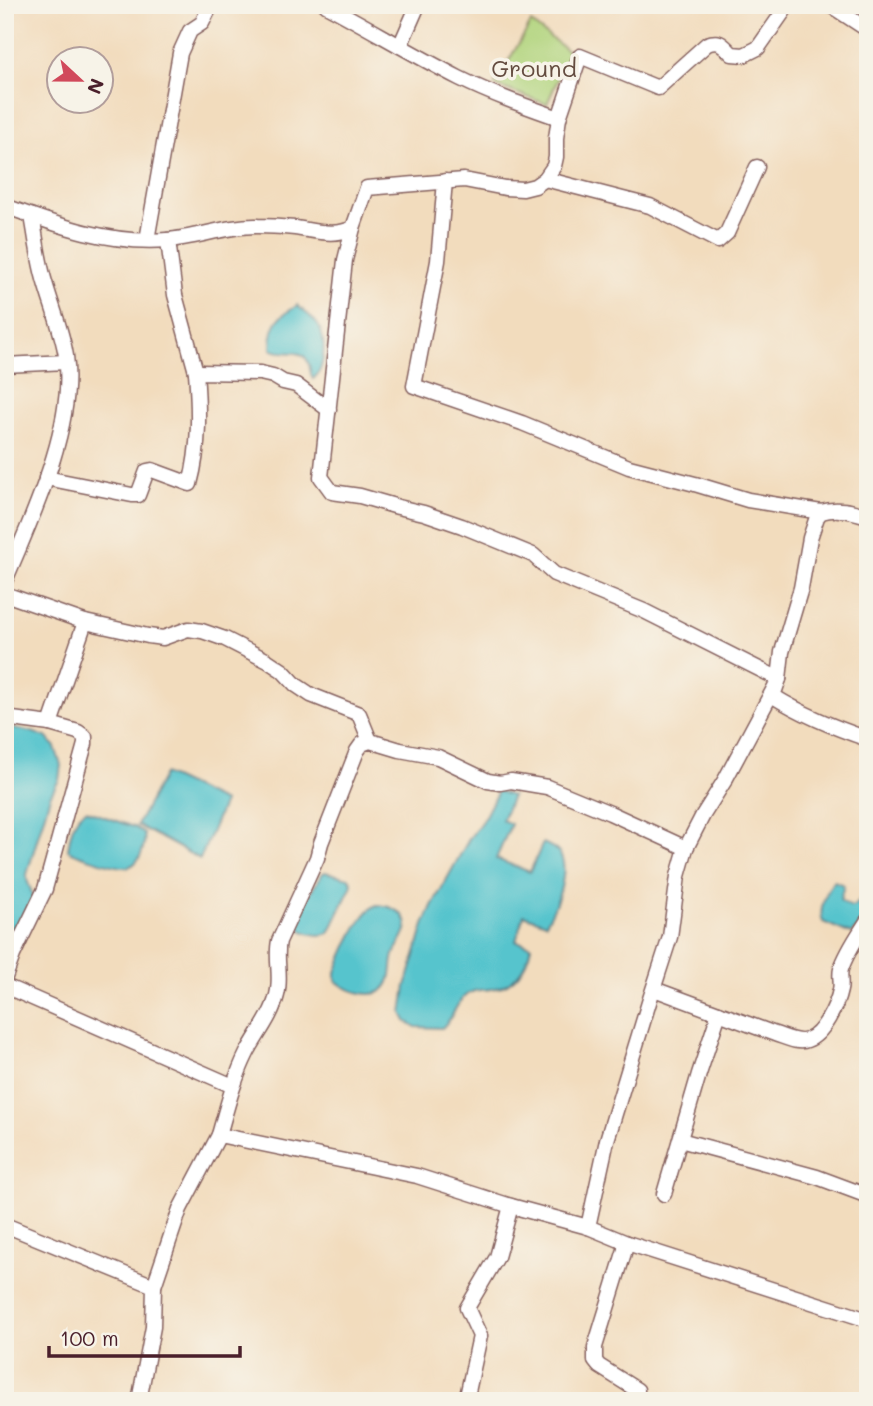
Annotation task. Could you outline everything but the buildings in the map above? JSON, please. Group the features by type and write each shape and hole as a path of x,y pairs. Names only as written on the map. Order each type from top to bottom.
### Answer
{"street":[{"path":"146,240 180,53 190,31 202,23 211,5"},
{"path":"326,5 460,79 559,118"},
{"path":"400,46 418,5"},
{"path":"779,679 644,611 554,574 533,555 425,513 360,496 332,492 321,477 345,260 359,206 368,188 464,180 505,188 523,189 535,186 545,179 554,166 559,118 580,56 658,88 707,44 715,41 722,43 732,54 744,55 758,48 788,5"},
{"path":"830,5 868,30"},
{"path":"545,179 650,206 718,241 727,233 757,167"},
{"path":"445,181 438,261 414,386 522,423 629,467 748,500 821,512 844,510 868,516"},
{"path":"5,206 83,232 125,239 167,240 254,225 326,233 344,233 353,228"},
{"path":"5,581 46,478 64,419 67,385 60,332 43,276 32,216"},
{"path":"46,478 132,495 138,495 147,471 152,470 190,484 195,465 198,429 196,372 175,295 167,240"},
{"path":"5,365 66,362"},
{"path":"196,372 260,373 274,376 296,385 329,410"},
{"path":"821,512 810,538 801,588 782,652 779,679 773,696 868,739"},
{"path":"5,594 85,622 148,636 163,638 188,629 225,639 268,661 311,695 359,714 370,741"},
{"path":"50,724 85,622"},
{"path":"588,1227 607,1140 670,937 678,876 685,848 779,679"},
{"path":"5,718 50,724 78,732 85,737 45,889 5,977"},
{"path":"139,1401 153,1327 154,1286 180,1209 219,1135 233,1086 247,1054 274,1006 279,981 277,952 283,932 317,858 362,744 370,741 438,757 488,781 511,781 547,788 610,813 685,848"},
{"path":"654,989 795,1040 806,1041 817,1034 827,1021 841,987 840,973 844,961 868,920"},
{"path":"5,986 233,1086"},
{"path":"664,1194 719,1013"},
{"path":"219,1135 417,1176 588,1227 627,1243 868,1320"},
{"path":"680,1140 817,1177 868,1196"},
{"path":"466,1401 480,1336 467,1308 497,1257 511,1206"},
{"path":"5,1225 154,1286"},
{"path":"627,1243 595,1347 595,1361 637,1390 636,1401"}],"green space":[{"name":"Ground","path":"531,23 570,52 547,104 494,85"}],"water":[{"path":"297,305 316,322 321,331 322,361 313,379 308,362 301,354 271,349 277,322"},
{"path":"5,726 46,737 55,747 61,765 59,780 50,796 27,874 34,898 13,944 5,942"},
{"path":"164,774 224,802 200,859 137,825"},
{"path":"498,791 512,796 502,820 511,824 496,859 530,872 543,843 553,848 562,859 563,867 558,897 546,923 524,915 516,941 531,946 523,968 513,980 500,987 468,994 442,1028 416,1027 406,1021 402,1013 406,986 424,925 469,839"},
{"path":"86,810 136,828 144,834 143,848 136,862 128,867 116,866 68,850 75,822"},
{"path":"325,872 349,878 352,883 329,933 315,935 305,932 294,923 296,915"},
{"path":"834,881 844,885 840,900 851,907 868,893 868,918 851,934 823,922 821,912"},
{"path":"377,905 393,909 402,915 407,924 406,930 394,955 391,975 385,988 372,994 356,992 336,981 336,972 358,924"}]}
